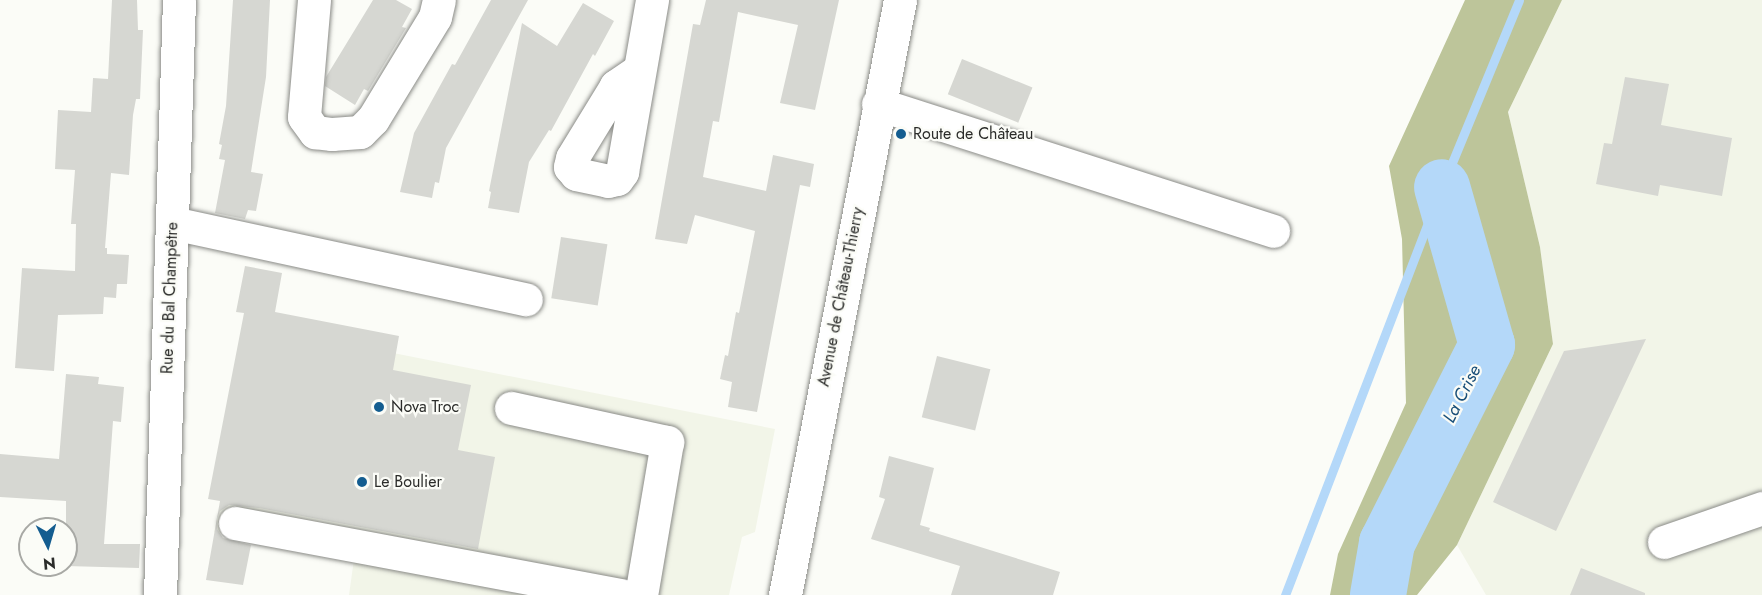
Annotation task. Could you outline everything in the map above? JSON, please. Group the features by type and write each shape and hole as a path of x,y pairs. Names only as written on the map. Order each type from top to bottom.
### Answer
{"street":[{"name":"Rue du Bal Champêtre","path":"160,595 179,0"},
{"path":"314,0 304,117 315,132 332,134 360,132 373,119 435,17 439,0"},
{"path":"638,71 651,0"},
{"name":"Avenue de Château-Thierry","path":"785,595 878,104 900,0"},
{"path":"878,104 1273,231"},
{"path":"173,223 526,299"},
{"path":"511,408 667,442 641,595"},
{"path":"1664,542 1762,508"},
{"path":"235,523 621,595"}],"shaded area":[{"path":"1562,0 1762,0 1762,595 1486,595 1457,545 1553,344 1540,247 1508,112"},
{"path":"353,345 775,429 755,532 742,537 729,595 349,595 354,559 214,532 222,501"}],"green space":[{"path":"1465,0 1562,0 1508,112 1540,247 1553,344 1457,545 1417,595 1330,595 1338,554 1406,403 1402,239 1389,166"}],"building":[{"path":"112,0 137,0 138,30 143,30 140,99 136,99 133,115 129,175 111,173 105,248 107,248 107,254 129,255 127,284 117,284 116,298 104,297 103,314 58,315 54,371 15,368 22,268 75,271 76,224 71,224 75,170 55,169 58,110 91,112 93,78 108,79"},
{"path":"233,0 270,0 266,77 251,172 263,174 256,211 248,210 245,219 215,213 225,160 219,159 222,145 219,144 226,106"},
{"path":"373,0 396,0 412,9 402,27 406,28 368,91 364,89 355,105 325,86 326,77"},
{"path":"491,0 528,0 446,148 439,183 435,182 432,198 400,192 414,133"},
{"path":"706,0 839,0 815,110 780,103 798,25 738,12 719,122 713,121 703,177 766,191 773,155 814,164 810,187 800,185 757,412 728,407 732,382 720,379 725,355 728,356 736,312 739,313 755,231 695,215 687,244 655,239 693,24 700,25"},
{"path":"583,3 614,21 595,56 593,54 551,131 549,130 529,162 519,213 488,208 491,192 489,191 522,23 557,46"},
{"path":"962,59 1032,87 1018,123 948,94"},
{"path":"1625,77 1669,84 1661,125 1732,138 1722,196 1660,185 1658,196 1596,184 1604,143 1612,144"},
{"path":"561,237 607,244 598,306 551,298"},
{"path":"245,266 282,273 275,312 399,336 393,370 471,385 458,450 495,457 478,549 259,508 229,505 220,511 217,529 223,538 251,545 243,585 206,580 220,501 208,499 244,313 236,312"},
{"path":"1646,339 1556,531 1493,502 1564,351"},
{"path":"937,356 990,369 975,430 922,417"},
{"path":"66,374 99,377 98,384 124,387 121,422 113,421 104,544 140,544 139,568 78,566 78,517 66,517 66,501 0,497 0,454 59,459"},
{"path":"889,456 934,468 920,525 930,528 929,531 1060,572 1053,595 951,595 960,566 871,539 885,499 879,497"},
{"path":"1581,568 1645,593 1645,595 1570,595"}],"waterway":[{"name":"La Crise","path":"1285,595 1442,187 1519,0"},
{"name":"La Crise","path":"1378,595 1387,543 1487,345 1442,187"}],"place":[{"name":"Route de Château","path":"901,134"},
{"name":"Nova Troc","path":"379,407"},
{"name":"Le Boulier","path":"362,482"}]}
